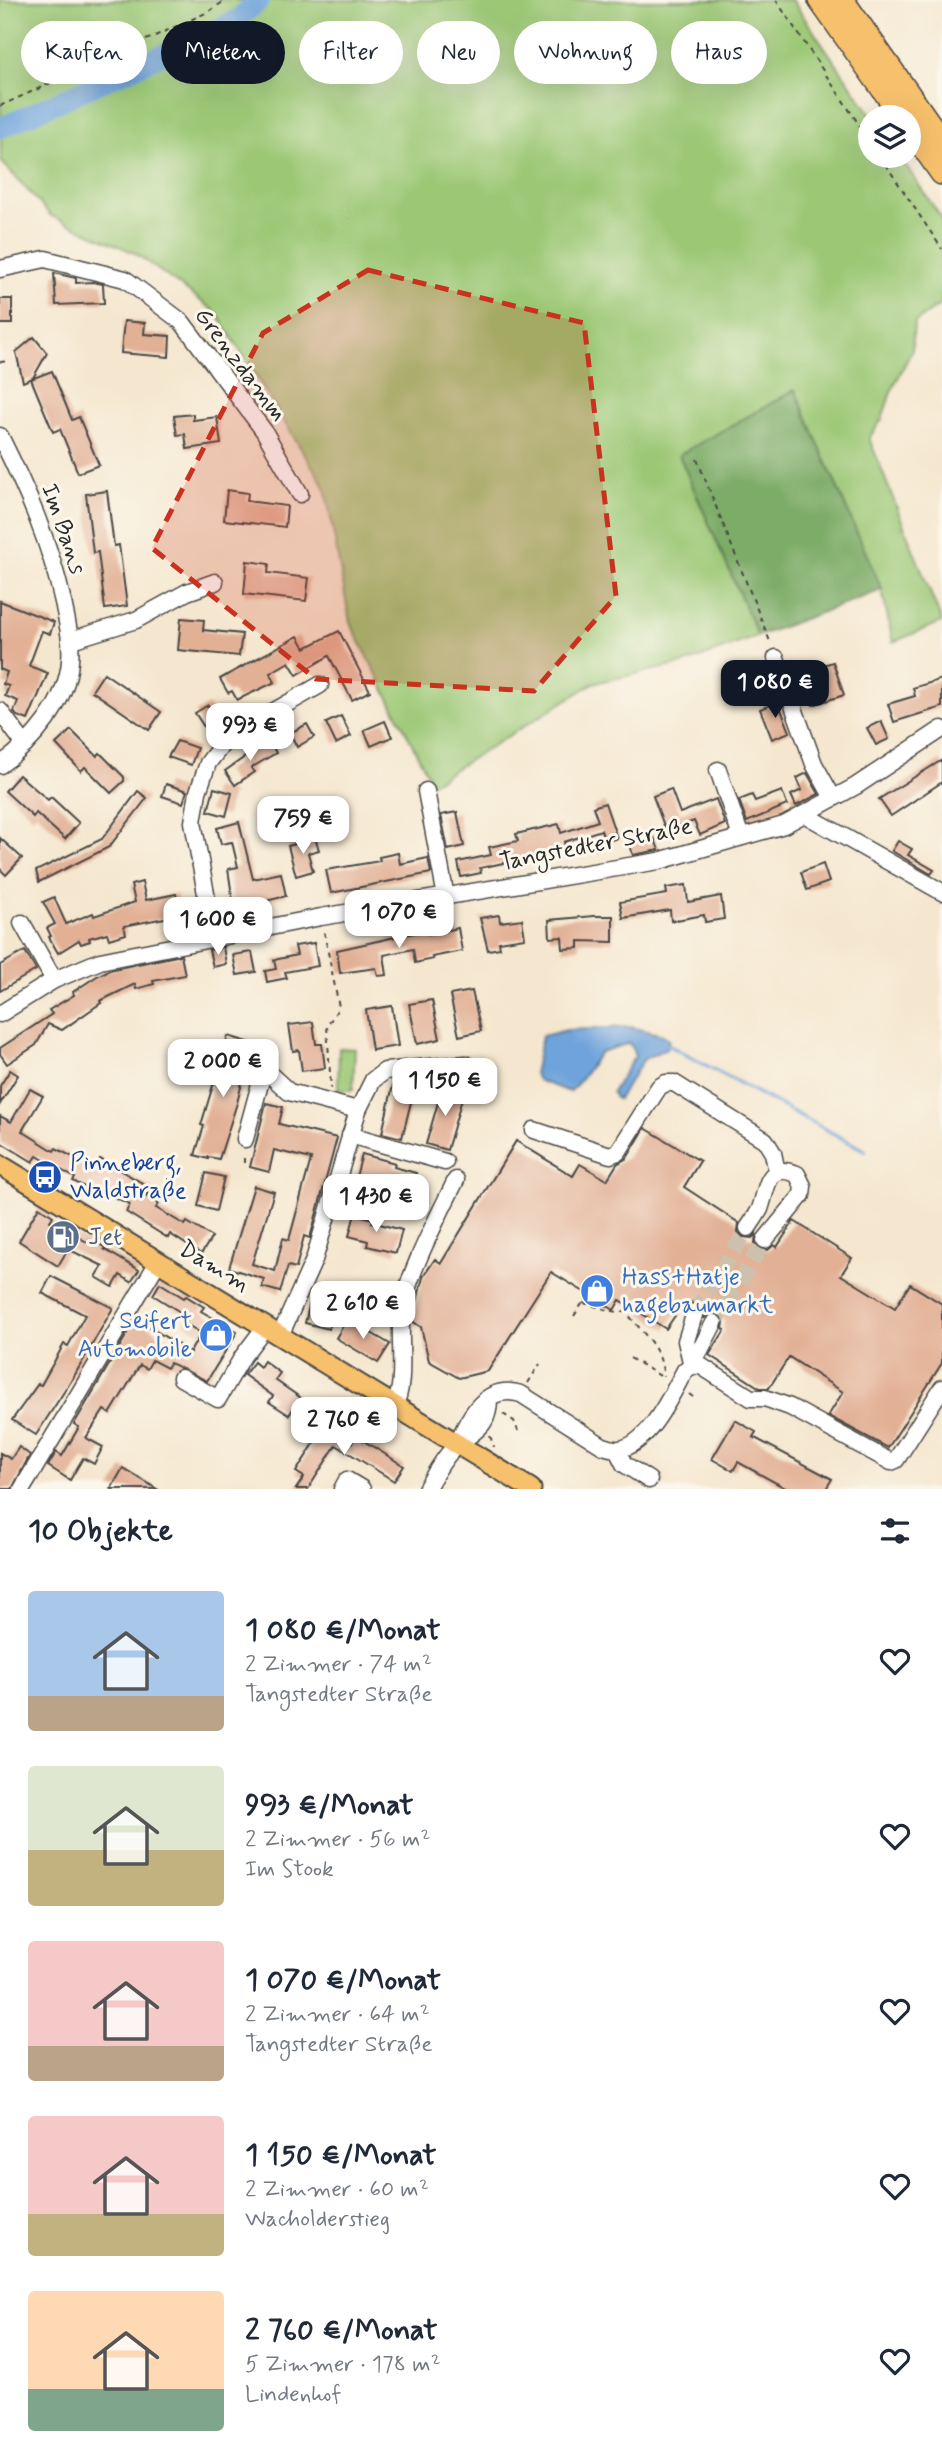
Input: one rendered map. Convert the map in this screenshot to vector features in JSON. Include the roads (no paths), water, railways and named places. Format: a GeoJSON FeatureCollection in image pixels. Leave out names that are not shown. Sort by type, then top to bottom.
{"type":"FeatureCollection","features":[{"type":"Feature","properties":{"kind":"highway"},"geometry":{"type":"LineString","coordinates":[[820,0],[894,105]]}},
{"type":"Feature","properties":{"kind":"highway"},"geometry":{"type":"LineString","coordinates":[[842,0],[942,142]]}},
{"type":"Feature","properties":{"kind":"highway"},"geometry":{"type":"LineString","coordinates":[[921,143],[942,173]]}},
{"type":"Feature","properties":{"kind":"main road","name":"Damm"},"geometry":{"type":"LineString","coordinates":[[0,1165],[531,1489]]}},
{"type":"Feature","properties":{"kind":"street","name":"Grenzdamm"},"geometry":{"type":"LineString","coordinates":[[0,269],[45,259],[125,279],[182,322],[264,431],[300,494]]}},
{"type":"Feature","properties":{"kind":"street","name":"Im Bans"},"geometry":{"type":"LineString","coordinates":[[0,436],[29,495],[54,562],[71,640],[66,683],[40,727],[25,745],[0,765]]}},
{"type":"Feature","properties":{"kind":"street"},"geometry":{"type":"LineString","coordinates":[[71,640],[136,620],[187,592],[215,582]]}},
{"type":"Feature","properties":{"kind":"street"},"geometry":{"type":"LineString","coordinates":[[776,658],[814,764],[834,798]]}},
{"type":"Feature","properties":{"kind":"street"},"geometry":{"type":"LineString","coordinates":[[214,938],[193,822],[198,792],[208,763],[227,738],[320,685]]}},
{"type":"Feature","properties":{"kind":"street"},"geometry":{"type":"LineString","coordinates":[[0,711],[25,745]]}},
{"type":"Feature","properties":{"kind":"street","name":"Tangstedter Straße"},"geometry":{"type":"LineString","coordinates":[[0,1014],[54,980],[100,961],[321,917],[659,861],[784,825],[834,798],[941,732]]}},
{"type":"Feature","properties":{"kind":"street"},"geometry":{"type":"LineString","coordinates":[[718,770],[741,837]]}},
{"type":"Feature","properties":{"kind":"street"},"geometry":{"type":"LineString","coordinates":[[426,791],[446,897]]}},
{"type":"Feature","properties":{"kind":"street"},"geometry":{"type":"LineString","coordinates":[[804,814],[942,892]]}},
{"type":"Feature","properties":{"kind":"street"},"geometry":{"type":"LineString","coordinates":[[22,923],[54,980]]}},
{"type":"Feature","properties":{"kind":"street"},"geometry":{"type":"LineString","coordinates":[[181,1378],[219,1399],[243,1356],[273,1332],[314,1260],[358,1110],[373,1080],[385,1071],[466,1064]]}},
{"type":"Feature","properties":{"kind":"street"},"geometry":{"type":"LineString","coordinates":[[245,1139],[264,1069],[289,1092],[358,1110]]}},
{"type":"Feature","properties":{"kind":"street"},"geometry":{"type":"LineString","coordinates":[[534,1130],[610,1155],[618,1152],[659,1087],[674,1083],[765,1140],[773,1153],[777,1172]]}},
{"type":"Feature","properties":{"kind":"street"},"geometry":{"type":"LineString","coordinates":[[350,1135],[444,1161]]}},
{"type":"Feature","properties":{"kind":"street"},"geometry":{"type":"LineString","coordinates":[[748,1228],[759,1209],[768,1180],[777,1172],[785,1170],[797,1174],[803,1186],[802,1195],[765,1240]]}},
{"type":"Feature","properties":{"kind":"street"},"geometry":{"type":"LineString","coordinates":[[398,1408],[401,1395],[402,1308],[437,1219],[456,1180]]}},
{"type":"Feature","properties":{"kind":"street"},"geometry":{"type":"LineString","coordinates":[[22,1489],[158,1262]]}},
{"type":"Feature","properties":{"kind":"street"},"geometry":{"type":"LineString","coordinates":[[692,1366],[686,1341],[695,1312]]}},
{"type":"Feature","properties":{"kind":"street"},"geometry":{"type":"LineString","coordinates":[[692,1366],[714,1323]]}},
{"type":"Feature","properties":{"kind":"street"},"geometry":{"type":"LineString","coordinates":[[426,1489],[457,1444],[478,1405],[498,1392],[508,1390],[522,1394],[603,1446],[617,1450],[632,1446],[643,1437],[685,1370],[692,1366],[701,1366],[751,1398],[765,1398],[790,1407],[891,1462],[896,1460],[942,1388]]}},
{"type":"Feature","properties":{"kind":"street"},"geometry":{"type":"LineString","coordinates":[[617,1450],[624,1464],[649,1480]]}},
{"type":"Feature","properties":{"kind":"street"},"geometry":{"type":"LineString","coordinates":[[342,1489],[347,1480],[362,1489]]}},
{"type":"Feature","properties":{"kind":"water"},"geometry":{"type":"Polygon","coordinates":[[[631,1027],[663,1035],[669,1040],[667,1048],[644,1059],[618,1099],[612,1092],[635,1056],[630,1043],[600,1052],[570,1092],[539,1081],[534,1074],[542,1036],[567,1030],[631,1027]]]}},
{"type":"Feature","properties":{"kind":"waterway"},"geometry":{"type":"LineString","coordinates":[[0,128],[217,30],[239,18],[260,0]]}},
{"type":"Feature","properties":{"kind":"waterway"},"geometry":{"type":"LineString","coordinates":[[668,1045],[866,1151]]}},
{"type":"Feature","properties":{"kind":"tunnel"},"geometry":{"type":"LineString","coordinates":[[695,1312],[748,1228]]}},
{"type":"Feature","properties":{"kind":"tunnel"},"geometry":{"type":"LineString","coordinates":[[714,1323],[765,1240]]}},
{"type":"Feature","properties":{"kind":"place","name":"Pinneberg, Waldstraße"},"geometry":{"type":"Point","coordinates":[45,1177]}},
{"type":"Feature","properties":{"kind":"place","name":"Jet"},"geometry":{"type":"Point","coordinates":[63,1237]}},
{"type":"Feature","properties":{"kind":"place","name":"Hass+Hatje hagebaumarkt"},"geometry":{"type":"Point","coordinates":[597,1291]}},
{"type":"Feature","properties":{"kind":"place","name":"Seifert Automobile"},"geometry":{"type":"Point","coordinates":[216,1335]}}]}
